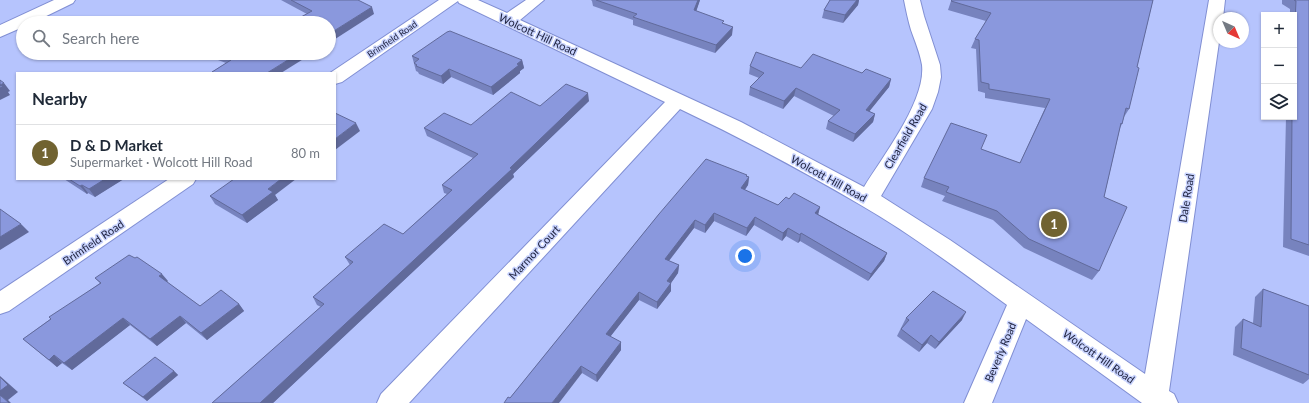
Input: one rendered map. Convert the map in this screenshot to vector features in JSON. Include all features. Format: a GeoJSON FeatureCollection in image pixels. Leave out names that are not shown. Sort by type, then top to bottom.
{"type":"FeatureCollection","features":[{"type":"Feature","properties":{"kind":"street"},"geometry":{"type":"LineString","coordinates":[[34,16],[67,0]]}},
{"type":"Feature","properties":{"kind":"street","name":"Brimfield Road"},"geometry":{"type":"LineString","coordinates":[[336,77],[450,0]]}},
{"type":"Feature","properties":{"kind":"street","name":"Wolcott Hill Road"},"geometry":{"type":"LineString","coordinates":[[465,0],[678,100],[799,161],[868,199],[942,246],[1160,400]]}},
{"type":"Feature","properties":{"kind":"street"},"geometry":{"type":"LineString","coordinates":[[509,20],[536,0]]}},
{"type":"Feature","properties":{"kind":"street","name":"Clearfield Road"},"geometry":{"type":"LineString","coordinates":[[868,199],[922,109],[932,82],[932,68],[929,54],[913,13],[912,0]]}},
{"type":"Feature","properties":{"kind":"street","name":"Dale Road"},"geometry":{"type":"LineString","coordinates":[[1160,400],[1218,0]]}},
{"type":"Feature","properties":{"kind":"street"},"geometry":{"type":"LineString","coordinates":[[0,32],[16,24]]}},
{"type":"Feature","properties":{"kind":"street","name":"Marmor Court"},"geometry":{"type":"LineString","coordinates":[[391,403],[678,100]]}},
{"type":"Feature","properties":{"kind":"street","name":"Brimfield Road"},"geometry":{"type":"LineString","coordinates":[[0,304],[184,180]]}},
{"type":"Feature","properties":{"kind":"street","name":"Beverly Road"},"geometry":{"type":"LineString","coordinates":[[978,403],[1021,301]]}},
{"type":"Feature","properties":{"kind":"building"},"geometry":{"type":"Polygon","coordinates":[[[291,0],[358,0],[372,7],[336,30],[336,16],[303,16],[312,11],[291,0]]]}},
{"type":"Feature","properties":{"kind":"building"},"geometry":{"type":"Polygon","coordinates":[[[596,0],[698,0],[694,10],[724,21],[722,23],[733,27],[716,45],[633,17],[637,14],[596,0]]]}},
{"type":"Feature","properties":{"kind":"building"},"geometry":{"type":"Polygon","coordinates":[[[830,0],[857,0],[845,15],[824,10],[830,0]]]}},
{"type":"Feature","properties":{"kind":"building"},"geometry":{"type":"Polygon","coordinates":[[[1153,0],[1137,67],[1139,68],[1129,109],[1126,108],[1122,124],[1121,123],[1104,197],[1127,207],[1099,271],[1029,239],[997,211],[946,192],[949,187],[924,178],[951,123],[987,135],[981,149],[1020,163],[1050,99],[989,89],[989,84],[981,82],[979,40],[975,39],[991,13],[951,1],[1153,0]]]}},
{"type":"Feature","properties":{"kind":"building"},"geometry":{"type":"Polygon","coordinates":[[[1294,0],[1309,0],[1309,245],[1291,239],[1292,120],[1297,120],[1296,1],[1294,0]]]}},
{"type":"Feature","properties":{"kind":"building"},"geometry":{"type":"Polygon","coordinates":[[[450,31],[522,60],[517,64],[519,65],[491,87],[449,69],[441,76],[416,66],[417,65],[414,63],[419,59],[412,56],[450,31]]]}},
{"type":"Feature","properties":{"kind":"building"},"geometry":{"type":"Polygon","coordinates":[[[756,52],[801,68],[813,54],[862,73],[866,69],[891,79],[866,110],[875,114],[855,134],[828,121],[840,110],[796,88],[784,101],[750,87],[764,73],[750,66],[756,52]]]}},
{"type":"Feature","properties":{"kind":"building"},"geometry":{"type":"Polygon","coordinates":[[[231,60],[288,60],[269,72],[212,72],[231,60]]]}},
{"type":"Feature","properties":{"kind":"building"},"geometry":{"type":"Polygon","coordinates":[[[566,84],[588,93],[510,168],[512,169],[260,403],[212,403],[324,304],[313,297],[353,262],[345,257],[384,224],[403,234],[452,190],[442,185],[478,154],[424,128],[444,113],[471,125],[511,92],[540,106],[566,84]]]}},
{"type":"Feature","properties":{"kind":"building"},"geometry":{"type":"Polygon","coordinates":[[[336,113],[356,123],[336,138],[336,113]]]}},
{"type":"Feature","properties":{"kind":"building"},"geometry":{"type":"Polygon","coordinates":[[[706,159],[747,175],[746,176],[749,177],[741,188],[778,205],[786,197],[789,199],[794,193],[820,207],[815,213],[887,253],[871,274],[801,233],[800,235],[788,228],[783,233],[755,217],[747,228],[714,213],[705,225],[695,220],[665,259],[679,265],[667,281],[671,283],[657,302],[639,292],[606,334],[621,342],[596,375],[581,366],[552,403],[504,403],[508,397],[510,398],[659,214],[706,159]]]}},
{"type":"Feature","properties":{"kind":"building"},"geometry":{"type":"Polygon","coordinates":[[[71,180],[103,180],[89,189],[82,185],[80,186],[71,180]]]}},
{"type":"Feature","properties":{"kind":"building"},"geometry":{"type":"Polygon","coordinates":[[[233,180],[280,180],[268,189],[273,192],[242,215],[210,196],[233,180]]]}},
{"type":"Feature","properties":{"kind":"building"},"geometry":{"type":"Polygon","coordinates":[[[0,209],[21,224],[0,237],[0,209]]]}},
{"type":"Feature","properties":{"kind":"building"},"geometry":{"type":"Polygon","coordinates":[[[129,255],[135,258],[137,257],[162,274],[159,276],[200,306],[221,290],[239,304],[201,333],[180,316],[150,339],[123,318],[64,363],[54,355],[49,360],[23,339],[51,319],[49,317],[101,283],[95,278],[129,255]]]}},
{"type":"Feature","properties":{"kind":"building"},"geometry":{"type":"Polygon","coordinates":[[[1263,289],[1309,306],[1309,375],[1241,348],[1243,319],[1261,327],[1263,289]]]}},
{"type":"Feature","properties":{"kind":"building"},"geometry":{"type":"Polygon","coordinates":[[[933,291],[966,312],[939,342],[931,335],[922,345],[901,329],[909,320],[906,318],[933,291]]]}},
{"type":"Feature","properties":{"kind":"building"},"geometry":{"type":"Polygon","coordinates":[[[155,357],[174,371],[143,397],[123,383],[155,357]]]}},
{"type":"Feature","properties":{"kind":"building"},"geometry":{"type":"Polygon","coordinates":[[[0,377],[8,385],[0,391],[0,377]]]}},
{"type":"Feature","properties":{"kind":"building"},"geometry":{"type":"Polygon","coordinates":[[[0,395],[9,403],[0,403],[0,395]]]}},
{"type":"Feature","properties":{"kind":"place","name":"D & D Market"},"geometry":{"type":"Point","coordinates":[1054,224]}}]}
